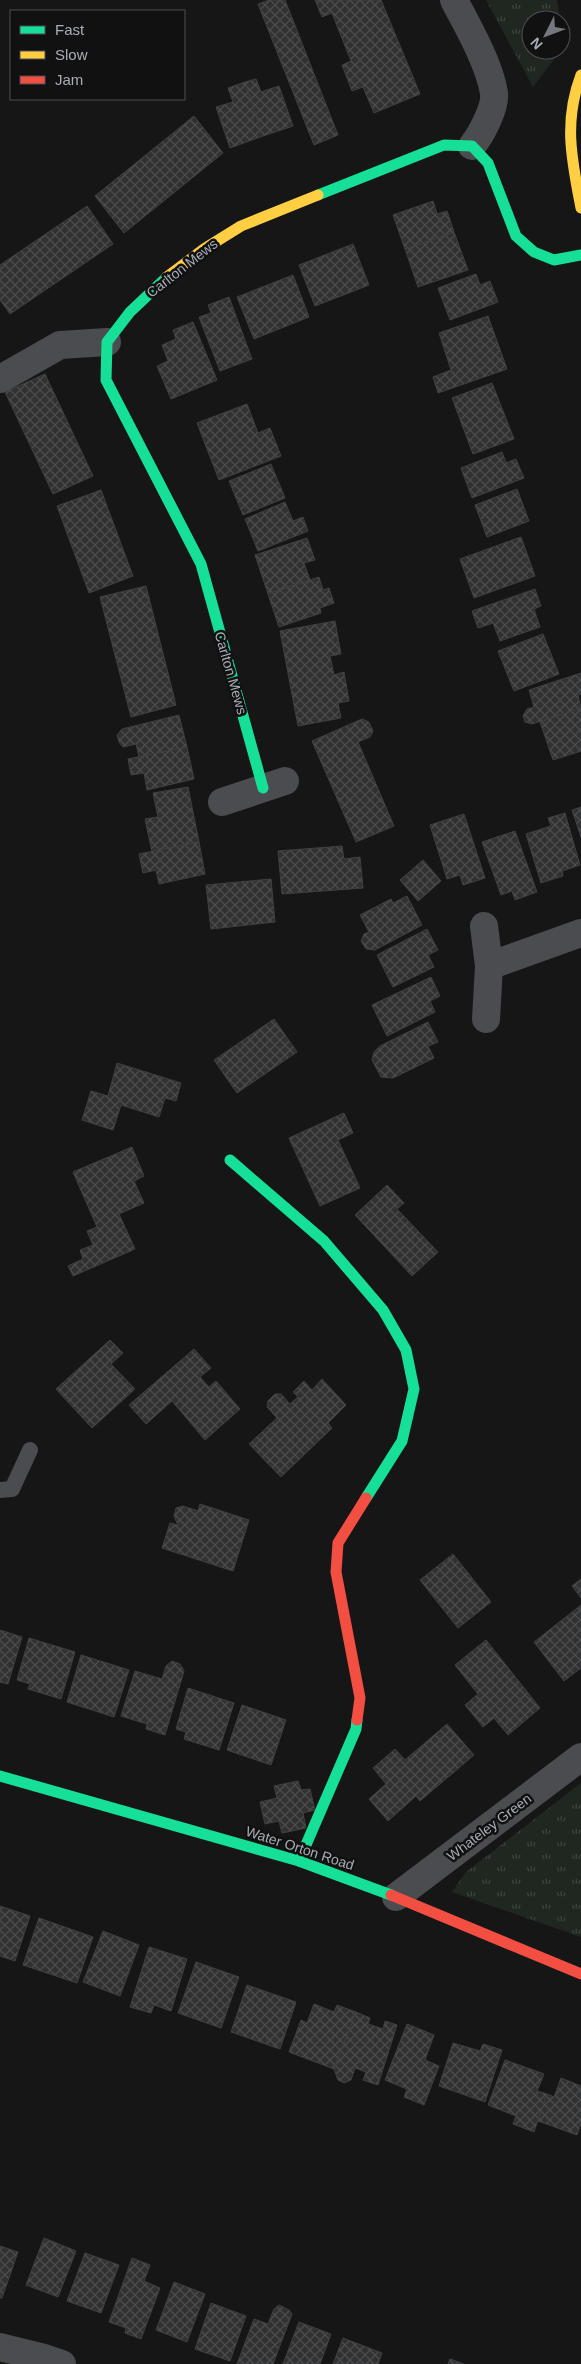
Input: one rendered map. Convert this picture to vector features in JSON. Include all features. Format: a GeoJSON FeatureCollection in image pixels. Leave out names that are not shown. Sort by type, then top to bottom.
{"type":"FeatureCollection","features":[{"type":"Feature","properties":{"kind":"street"},"geometry":{"type":"LineString","coordinates":[[454,0],[478,46],[494,94],[484,129],[472,146],[488,163],[516,236],[534,252],[554,260],[581,255]]}},
{"type":"Feature","properties":{"kind":"street"},"geometry":{"type":"LineString","coordinates":[[581,75],[574,90],[568,136],[581,208]]}},
{"type":"Feature","properties":{"kind":"street","name":"Carlton Mews"},"geometry":{"type":"LineString","coordinates":[[222,802],[274,784],[201,564],[106,380],[107,342],[130,312],[158,283],[204,249],[241,226],[444,145],[472,146]]}},
{"type":"Feature","properties":{"kind":"street"},"geometry":{"type":"LineString","coordinates":[[0,379],[60,345],[107,342]]}},
{"type":"Feature","properties":{"kind":"street"},"geometry":{"type":"LineString","coordinates":[[484,926],[489,966],[486,1019]]}},
{"type":"Feature","properties":{"kind":"street"},"geometry":{"type":"LineString","coordinates":[[489,966],[581,933]]}},
{"type":"Feature","properties":{"kind":"street"},"geometry":{"type":"LineString","coordinates":[[230,1160],[324,1241],[383,1310],[406,1350],[414,1389],[402,1441],[338,1543],[336,1572],[360,1698],[356,1729],[299,1861]]}},
{"type":"Feature","properties":{"kind":"street","name":"Whateley Green"},"geometry":{"type":"LineString","coordinates":[[396,1898],[581,1757]]}},
{"type":"Feature","properties":{"kind":"street","name":"Water Orton Road"},"geometry":{"type":"LineString","coordinates":[[0,1776],[299,1861],[396,1898],[581,1974]]}},
{"type":"Feature","properties":{"kind":"street"},"geometry":{"type":"LineString","coordinates":[[0,2347],[62,2364]]}},
{"type":"Feature","properties":{"kind":"lane"},"geometry":{"type":"LineString","coordinates":[[0,1490],[12,1488],[30,1450]]}},
{"type":"Feature","properties":{"kind":"green space"},"geometry":{"type":"Polygon","coordinates":[[[486,0],[557,0],[558,10],[521,10],[521,60],[553,60],[533,87],[486,0]]]}},
{"type":"Feature","properties":{"kind":"green space"},"geometry":{"type":"Polygon","coordinates":[[[581,1783],[581,1937],[452,1892],[466,1872],[581,1783]]]}},
{"type":"Feature","properties":{"kind":"building"},"geometry":{"type":"Polygon","coordinates":[[[269,0],[285,0],[338,135],[314,145],[258,4],[269,0]]]}},
{"type":"Feature","properties":{"kind":"building"},"geometry":{"type":"Polygon","coordinates":[[[315,0],[381,0],[420,94],[374,113],[363,87],[352,91],[342,65],[351,61],[332,13],[322,17],[315,0]]]}},
{"type":"Feature","properties":{"kind":"building"},"geometry":{"type":"Polygon","coordinates":[[[256,79],[261,92],[279,86],[293,126],[263,136],[245,82],[256,79]]]}},
{"type":"Feature","properties":{"kind":"building"},"geometry":{"type":"Polygon","coordinates":[[[245,82],[263,136],[230,148],[216,107],[233,102],[228,88],[245,82]]]}},
{"type":"Feature","properties":{"kind":"building"},"geometry":{"type":"Polygon","coordinates":[[[194,116],[223,153],[124,233],[95,196],[194,116]]]}},
{"type":"Feature","properties":{"kind":"building"},"geometry":{"type":"Polygon","coordinates":[[[433,201],[437,214],[447,211],[454,232],[405,249],[393,215],[433,201]]]}},
{"type":"Feature","properties":{"kind":"building"},"geometry":{"type":"Polygon","coordinates":[[[87,206],[113,244],[10,314],[0,300],[0,265],[87,206]]]}},
{"type":"Feature","properties":{"kind":"building"},"geometry":{"type":"Polygon","coordinates":[[[454,232],[468,270],[418,287],[405,249],[454,232]]]}},
{"type":"Feature","properties":{"kind":"building"},"geometry":{"type":"Polygon","coordinates":[[[353,244],[369,285],[315,306],[299,265],[353,244]]]}},
{"type":"Feature","properties":{"kind":"building"},"geometry":{"type":"Polygon","coordinates":[[[476,274],[480,285],[490,281],[498,302],[450,320],[438,288],[476,274]]]}},
{"type":"Feature","properties":{"kind":"building"},"geometry":{"type":"Polygon","coordinates":[[[293,275],[309,317],[254,339],[237,297],[293,275]]]}},
{"type":"Feature","properties":{"kind":"building"},"geometry":{"type":"Polygon","coordinates":[[[229,297],[252,359],[220,371],[199,317],[211,313],[208,305],[229,297]]]}},
{"type":"Feature","properties":{"kind":"building"},"geometry":{"type":"Polygon","coordinates":[[[488,316],[507,369],[438,393],[433,377],[451,370],[439,333],[488,316]]]}},
{"type":"Feature","properties":{"kind":"building"},"geometry":{"type":"Polygon","coordinates":[[[193,322],[217,380],[171,399],[157,366],[168,361],[162,345],[176,339],[173,330],[193,322]]]}},
{"type":"Feature","properties":{"kind":"building"},"geometry":{"type":"Polygon","coordinates":[[[45,374],[93,476],[53,494],[5,392],[45,374]]]}},
{"type":"Feature","properties":{"kind":"building"},"geometry":{"type":"Polygon","coordinates":[[[492,383],[514,439],[473,454],[452,398],[492,383]]]}},
{"type":"Feature","properties":{"kind":"building"},"geometry":{"type":"Polygon","coordinates":[[[247,404],[258,433],[270,428],[281,456],[219,480],[197,423],[247,404]]]}},
{"type":"Feature","properties":{"kind":"building"},"geometry":{"type":"Polygon","coordinates":[[[502,452],[506,463],[516,459],[524,478],[472,498],[461,468],[502,452]]]}},
{"type":"Feature","properties":{"kind":"building"},"geometry":{"type":"Polygon","coordinates":[[[271,464],[285,498],[243,515],[229,481],[271,464]]]}},
{"type":"Feature","properties":{"kind":"building"},"geometry":{"type":"Polygon","coordinates":[[[517,489],[529,521],[487,537],[475,505],[517,489]]]}},
{"type":"Feature","properties":{"kind":"building"},"geometry":{"type":"Polygon","coordinates":[[[101,490],[133,576],[89,593],[57,506],[101,490]]]}},
{"type":"Feature","properties":{"kind":"building"},"geometry":{"type":"Polygon","coordinates":[[[285,502],[293,521],[303,517],[308,531],[258,551],[245,519],[285,502]]]}},
{"type":"Feature","properties":{"kind":"building"},"geometry":{"type":"Polygon","coordinates":[[[521,537],[535,576],[474,598],[460,559],[521,537]]]}},
{"type":"Feature","properties":{"kind":"building"},"geometry":{"type":"Polygon","coordinates":[[[307,538],[315,560],[304,563],[310,580],[268,594],[255,555],[307,538]]]}},
{"type":"Feature","properties":{"kind":"building"},"geometry":{"type":"Polygon","coordinates":[[[319,577],[323,590],[329,588],[334,603],[320,608],[321,613],[279,627],[268,594],[319,577]]]}},
{"type":"Feature","properties":{"kind":"building"},"geometry":{"type":"Polygon","coordinates":[[[146,586],[176,705],[131,717],[100,597],[146,586]]]}},
{"type":"Feature","properties":{"kind":"building"},"geometry":{"type":"Polygon","coordinates":[[[535,589],[541,606],[534,609],[540,627],[500,641],[493,623],[478,628],[472,611],[535,589]]]}},
{"type":"Feature","properties":{"kind":"building"},"geometry":{"type":"Polygon","coordinates":[[[335,621],[341,654],[330,656],[334,675],[344,672],[349,701],[338,703],[341,718],[298,726],[280,631],[335,621]]]}},
{"type":"Feature","properties":{"kind":"building"},"geometry":{"type":"Polygon","coordinates":[[[543,634],[559,674],[514,691],[498,651],[543,634]]]}},
{"type":"Feature","properties":{"kind":"building"},"geometry":{"type":"Polygon","coordinates":[[[581,673],[581,694],[578,695],[581,708],[532,724],[525,722],[523,716],[527,709],[534,707],[529,690],[581,673]]]}},
{"type":"Feature","properties":{"kind":"building"},"geometry":{"type":"Polygon","coordinates":[[[581,708],[581,751],[553,760],[540,722],[581,708]]]}},
{"type":"Feature","properties":{"kind":"building"},"geometry":{"type":"Polygon","coordinates":[[[179,715],[187,747],[139,757],[136,744],[123,747],[119,742],[117,735],[122,729],[179,715]]]}},
{"type":"Feature","properties":{"kind":"building"},"geometry":{"type":"Polygon","coordinates":[[[362,719],[369,722],[373,731],[370,737],[358,742],[394,826],[356,842],[312,741],[362,719]]]}},
{"type":"Feature","properties":{"kind":"building"},"geometry":{"type":"Polygon","coordinates":[[[187,747],[194,779],[147,790],[144,773],[131,775],[128,759],[187,747]]]}},
{"type":"Feature","properties":{"kind":"building"},"geometry":{"type":"Polygon","coordinates":[[[188,787],[199,842],[152,852],[145,819],[158,817],[153,793],[188,787]]]}},
{"type":"Feature","properties":{"kind":"building"},"geometry":{"type":"Polygon","coordinates":[[[581,807],[581,837],[572,810],[581,807]]]}},
{"type":"Feature","properties":{"kind":"building"},"geometry":{"type":"Polygon","coordinates":[[[565,813],[580,865],[562,871],[563,876],[541,883],[526,834],[551,826],[548,818],[565,813]]]}},
{"type":"Feature","properties":{"kind":"building"},"geometry":{"type":"Polygon","coordinates":[[[464,814],[485,878],[463,885],[460,875],[447,879],[430,825],[464,814]]]}},
{"type":"Feature","properties":{"kind":"building"},"geometry":{"type":"Polygon","coordinates":[[[515,831],[537,892],[515,900],[512,891],[501,895],[482,842],[515,831]]]}},
{"type":"Feature","properties":{"kind":"building"},"geometry":{"type":"Polygon","coordinates":[[[199,842],[205,874],[159,884],[156,870],[143,873],[139,854],[199,842]]]}},
{"type":"Feature","properties":{"kind":"building"},"geometry":{"type":"Polygon","coordinates":[[[342,846],[344,859],[360,857],[363,888],[282,894],[278,851],[342,846]]]}},
{"type":"Feature","properties":{"kind":"building"},"geometry":{"type":"Polygon","coordinates":[[[423,860],[441,881],[418,901],[400,880],[423,860]]]}},
{"type":"Feature","properties":{"kind":"building"},"geometry":{"type":"Polygon","coordinates":[[[271,879],[275,922],[211,929],[206,885],[271,879]]]}},
{"type":"Feature","properties":{"kind":"building"},"geometry":{"type":"Polygon","coordinates":[[[407,896],[422,925],[375,950],[366,949],[361,941],[364,934],[369,932],[360,915],[391,899],[393,903],[407,896]]]}},
{"type":"Feature","properties":{"kind":"building"},"geometry":{"type":"Polygon","coordinates":[[[427,929],[438,950],[428,955],[434,967],[393,987],[377,955],[427,929]]]}},
{"type":"Feature","properties":{"kind":"building"},"geometry":{"type":"Polygon","coordinates":[[[431,977],[440,996],[430,1001],[435,1012],[387,1036],[372,1005],[431,977]]]}},
{"type":"Feature","properties":{"kind":"building"},"geometry":{"type":"Polygon","coordinates":[[[274,1019],[297,1052],[237,1093],[214,1060],[274,1019]]]}},
{"type":"Feature","properties":{"kind":"building"},"geometry":{"type":"Polygon","coordinates":[[[428,1022],[438,1042],[428,1046],[434,1058],[393,1078],[381,1077],[372,1060],[374,1052],[380,1046],[428,1022]]]}},
{"type":"Feature","properties":{"kind":"building"},"geometry":{"type":"Polygon","coordinates":[[[117,1063],[181,1083],[176,1101],[165,1098],[159,1117],[121,1105],[113,1130],[82,1120],[91,1091],[108,1096],[117,1063]]]}},
{"type":"Feature","properties":{"kind":"building"},"geometry":{"type":"Polygon","coordinates":[[[344,1113],[353,1133],[338,1140],[360,1188],[320,1206],[289,1138],[344,1113]]]}},
{"type":"Feature","properties":{"kind":"building"},"geometry":{"type":"Polygon","coordinates":[[[132,1147],[144,1176],[134,1181],[144,1203],[119,1214],[135,1249],[73,1276],[68,1266],[83,1259],[80,1250],[93,1245],[87,1231],[97,1227],[73,1172],[132,1147]]]}},
{"type":"Feature","properties":{"kind":"building"},"geometry":{"type":"Polygon","coordinates":[[[387,1185],[404,1203],[397,1209],[438,1252],[412,1276],[355,1215],[387,1185]]]}},
{"type":"Feature","properties":{"kind":"building"},"geometry":{"type":"Polygon","coordinates":[[[110,1340],[123,1353],[111,1364],[135,1389],[92,1428],[56,1389],[110,1340]]]}},
{"type":"Feature","properties":{"kind":"building"},"geometry":{"type":"Polygon","coordinates":[[[194,1349],[211,1368],[200,1377],[209,1387],[216,1381],[240,1409],[205,1440],[172,1401],[146,1424],[129,1405],[194,1349]]]}},
{"type":"Feature","properties":{"kind":"building"},"geometry":{"type":"Polygon","coordinates":[[[322,1379],[346,1405],[328,1423],[332,1428],[281,1477],[249,1444],[277,1418],[267,1407],[268,1401],[275,1394],[281,1394],[290,1404],[298,1397],[293,1392],[304,1381],[312,1390],[322,1379]]]}},
{"type":"Feature","properties":{"kind":"building"},"geometry":{"type":"Polygon","coordinates":[[[200,1504],[249,1520],[233,1571],[162,1548],[170,1523],[178,1525],[174,1516],[176,1508],[183,1506],[198,1511],[200,1504]]]}},
{"type":"Feature","properties":{"kind":"building"},"geometry":{"type":"Polygon","coordinates":[[[453,1554],[491,1602],[458,1628],[420,1580],[453,1554]]]}},
{"type":"Feature","properties":{"kind":"building"},"geometry":{"type":"Polygon","coordinates":[[[581,1579],[581,1598],[572,1586],[581,1579]]]}},
{"type":"Feature","properties":{"kind":"building"},"geometry":{"type":"Polygon","coordinates":[[[581,1605],[581,1668],[564,1681],[534,1642],[581,1605]]]}},
{"type":"Feature","properties":{"kind":"building"},"geometry":{"type":"Polygon","coordinates":[[[0,1630],[22,1637],[8,1684],[0,1682],[0,1630]]]}},
{"type":"Feature","properties":{"kind":"building"},"geometry":{"type":"Polygon","coordinates":[[[29,1638],[75,1652],[61,1699],[28,1689],[30,1684],[17,1680],[29,1638]]]}},
{"type":"Feature","properties":{"kind":"building"},"geometry":{"type":"Polygon","coordinates":[[[486,1640],[540,1708],[508,1735],[494,1718],[483,1727],[465,1705],[478,1694],[455,1665],[486,1640]]]}},
{"type":"Feature","properties":{"kind":"building"},"geometry":{"type":"Polygon","coordinates":[[[81,1655],[129,1670],[114,1717],[67,1702],[81,1655]]]}},
{"type":"Feature","properties":{"kind":"building"},"geometry":{"type":"Polygon","coordinates":[[[172,1661],[180,1664],[184,1671],[165,1735],[146,1729],[147,1724],[121,1716],[135,1671],[162,1679],[166,1666],[172,1661]]]}},
{"type":"Feature","properties":{"kind":"building"},"geometry":{"type":"Polygon","coordinates":[[[188,1688],[234,1703],[219,1750],[184,1739],[186,1732],[176,1729],[188,1688]]]}},
{"type":"Feature","properties":{"kind":"building"},"geometry":{"type":"Polygon","coordinates":[[[242,1705],[286,1720],[271,1765],[227,1750],[242,1705]]]}},
{"type":"Feature","properties":{"kind":"building"},"geometry":{"type":"Polygon","coordinates":[[[447,1724],[474,1755],[420,1801],[416,1796],[388,1821],[369,1799],[386,1784],[373,1768],[395,1749],[405,1760],[447,1724]]]}},
{"type":"Feature","properties":{"kind":"building"},"geometry":{"type":"Polygon","coordinates":[[[298,1781],[301,1790],[310,1789],[315,1810],[303,1813],[306,1828],[282,1833],[279,1821],[265,1824],[260,1802],[277,1798],[274,1786],[298,1781]]]}},
{"type":"Feature","properties":{"kind":"building"},"geometry":{"type":"Polygon","coordinates":[[[0,1906],[30,1916],[15,1961],[0,1956],[0,1906]]]}},
{"type":"Feature","properties":{"kind":"building"},"geometry":{"type":"Polygon","coordinates":[[[39,1918],[93,1937],[77,1983],[23,1965],[39,1918]]]}},
{"type":"Feature","properties":{"kind":"building"},"geometry":{"type":"Polygon","coordinates":[[[103,1931],[139,1945],[120,1996],[83,1982],[103,1931]]]}},
{"type":"Feature","properties":{"kind":"building"},"geometry":{"type":"Polygon","coordinates":[[[149,1947],[187,1959],[171,2011],[154,2005],[151,2013],[130,2007],[149,1947]]]}},
{"type":"Feature","properties":{"kind":"building"},"geometry":{"type":"Polygon","coordinates":[[[196,1962],[239,1977],[221,2028],[178,2013],[196,1962]]]}},
{"type":"Feature","properties":{"kind":"building"},"geometry":{"type":"Polygon","coordinates":[[[247,1985],[296,2002],[280,2049],[231,2032],[247,1985]]]}},
{"type":"Feature","properties":{"kind":"building"},"geometry":{"type":"Polygon","coordinates":[[[314,2004],[334,2012],[337,2005],[356,2012],[334,2069],[289,2052],[301,2020],[307,2023],[314,2004]]]}},
{"type":"Feature","properties":{"kind":"building"},"geometry":{"type":"Polygon","coordinates":[[[356,2012],[370,2018],[368,2024],[383,2029],[385,2021],[397,2025],[378,2085],[363,2080],[366,2072],[355,2068],[351,2080],[344,2083],[338,2080],[334,2069],[356,2012]]]}},
{"type":"Feature","properties":{"kind":"building"},"geometry":{"type":"Polygon","coordinates":[[[407,2024],[434,2035],[425,2060],[439,2066],[424,2105],[404,2097],[407,2089],[385,2080],[407,2024]]]}},
{"type":"Feature","properties":{"kind":"building"},"geometry":{"type":"Polygon","coordinates":[[[453,2043],[480,2051],[483,2044],[502,2050],[485,2102],[439,2086],[453,2043]]]}},
{"type":"Feature","properties":{"kind":"building"},"geometry":{"type":"Polygon","coordinates":[[[505,2060],[544,2074],[537,2091],[547,2094],[534,2132],[513,2124],[516,2116],[488,2105],[505,2060]]]}},
{"type":"Feature","properties":{"kind":"building"},"geometry":{"type":"Polygon","coordinates":[[[561,2078],[581,2086],[581,2123],[577,2135],[538,2121],[547,2094],[554,2097],[561,2078]]]}},
{"type":"Feature","properties":{"kind":"building"},"geometry":{"type":"Polygon","coordinates":[[[44,2238],[76,2251],[58,2297],[26,2285],[44,2238]]]}},
{"type":"Feature","properties":{"kind":"building"},"geometry":{"type":"Polygon","coordinates":[[[0,2246],[18,2252],[2,2298],[0,2298],[0,2246]]]}},
{"type":"Feature","properties":{"kind":"building"},"geometry":{"type":"Polygon","coordinates":[[[85,2253],[119,2265],[101,2313],[67,2301],[85,2253]]]}},
{"type":"Feature","properties":{"kind":"building"},"geometry":{"type":"Polygon","coordinates":[[[132,2258],[150,2265],[144,2281],[160,2288],[141,2339],[125,2333],[126,2328],[109,2322],[132,2258]]]}},
{"type":"Feature","properties":{"kind":"building"},"geometry":{"type":"Polygon","coordinates":[[[174,2282],[205,2294],[187,2342],[156,2330],[174,2282]]]}},
{"type":"Feature","properties":{"kind":"building"},"geometry":{"type":"Polygon","coordinates":[[[211,2303],[246,2316],[230,2361],[195,2349],[211,2303]]]}},
{"type":"Feature","properties":{"kind":"building"},"geometry":{"type":"Polygon","coordinates":[[[279,2305],[289,2310],[292,2314],[273,2364],[237,2364],[254,2319],[268,2324],[274,2309],[279,2305]]]}},
{"type":"Feature","properties":{"kind":"building"},"geometry":{"type":"Polygon","coordinates":[[[299,2322],[331,2334],[320,2364],[283,2364],[299,2322]]]}},
{"type":"Feature","properties":{"kind":"building"},"geometry":{"type":"Polygon","coordinates":[[[343,2338],[382,2353],[378,2364],[333,2364],[343,2338]]]}},
{"type":"Feature","properties":{"kind":"building"},"geometry":{"type":"Polygon","coordinates":[[[450,2359],[464,2364],[448,2364],[450,2359]]]}},
{"type":"Feature","properties":{"kind":"traffic: fast"},"geometry":{"type":"LineString","coordinates":[[318,195],[444,145],[472,146],[488,163],[516,236],[534,252],[554,260],[581,255]]}},
{"type":"Feature","properties":{"kind":"traffic: fast"},"geometry":{"type":"LineString","coordinates":[[167,277],[130,312],[107,342],[106,380],[201,564],[263,788]]}},
{"type":"Feature","properties":{"kind":"traffic: fast"},"geometry":{"type":"LineString","coordinates":[[230,1160],[324,1241],[383,1310],[406,1350],[414,1389],[402,1441],[366,1498]]}},
{"type":"Feature","properties":{"kind":"traffic: fast"},"geometry":{"type":"LineString","coordinates":[[299,1861],[356,1729],[357,1720]]}},
{"type":"Feature","properties":{"kind":"traffic: fast"},"geometry":{"type":"LineString","coordinates":[[0,1776],[299,1861],[391,1895]]}},
{"type":"Feature","properties":{"kind":"traffic: slow"},"geometry":{"type":"LineString","coordinates":[[581,75],[575,92],[571,125],[572,158],[581,208]]}},
{"type":"Feature","properties":{"kind":"traffic: slow"},"geometry":{"type":"LineString","coordinates":[[167,277],[204,249],[241,226],[318,195]]}},
{"type":"Feature","properties":{"kind":"traffic: jam"},"geometry":{"type":"LineString","coordinates":[[357,1720],[360,1698],[336,1572],[338,1543],[366,1498]]}},
{"type":"Feature","properties":{"kind":"traffic: jam"},"geometry":{"type":"LineString","coordinates":[[391,1895],[581,1974]]}}]}
